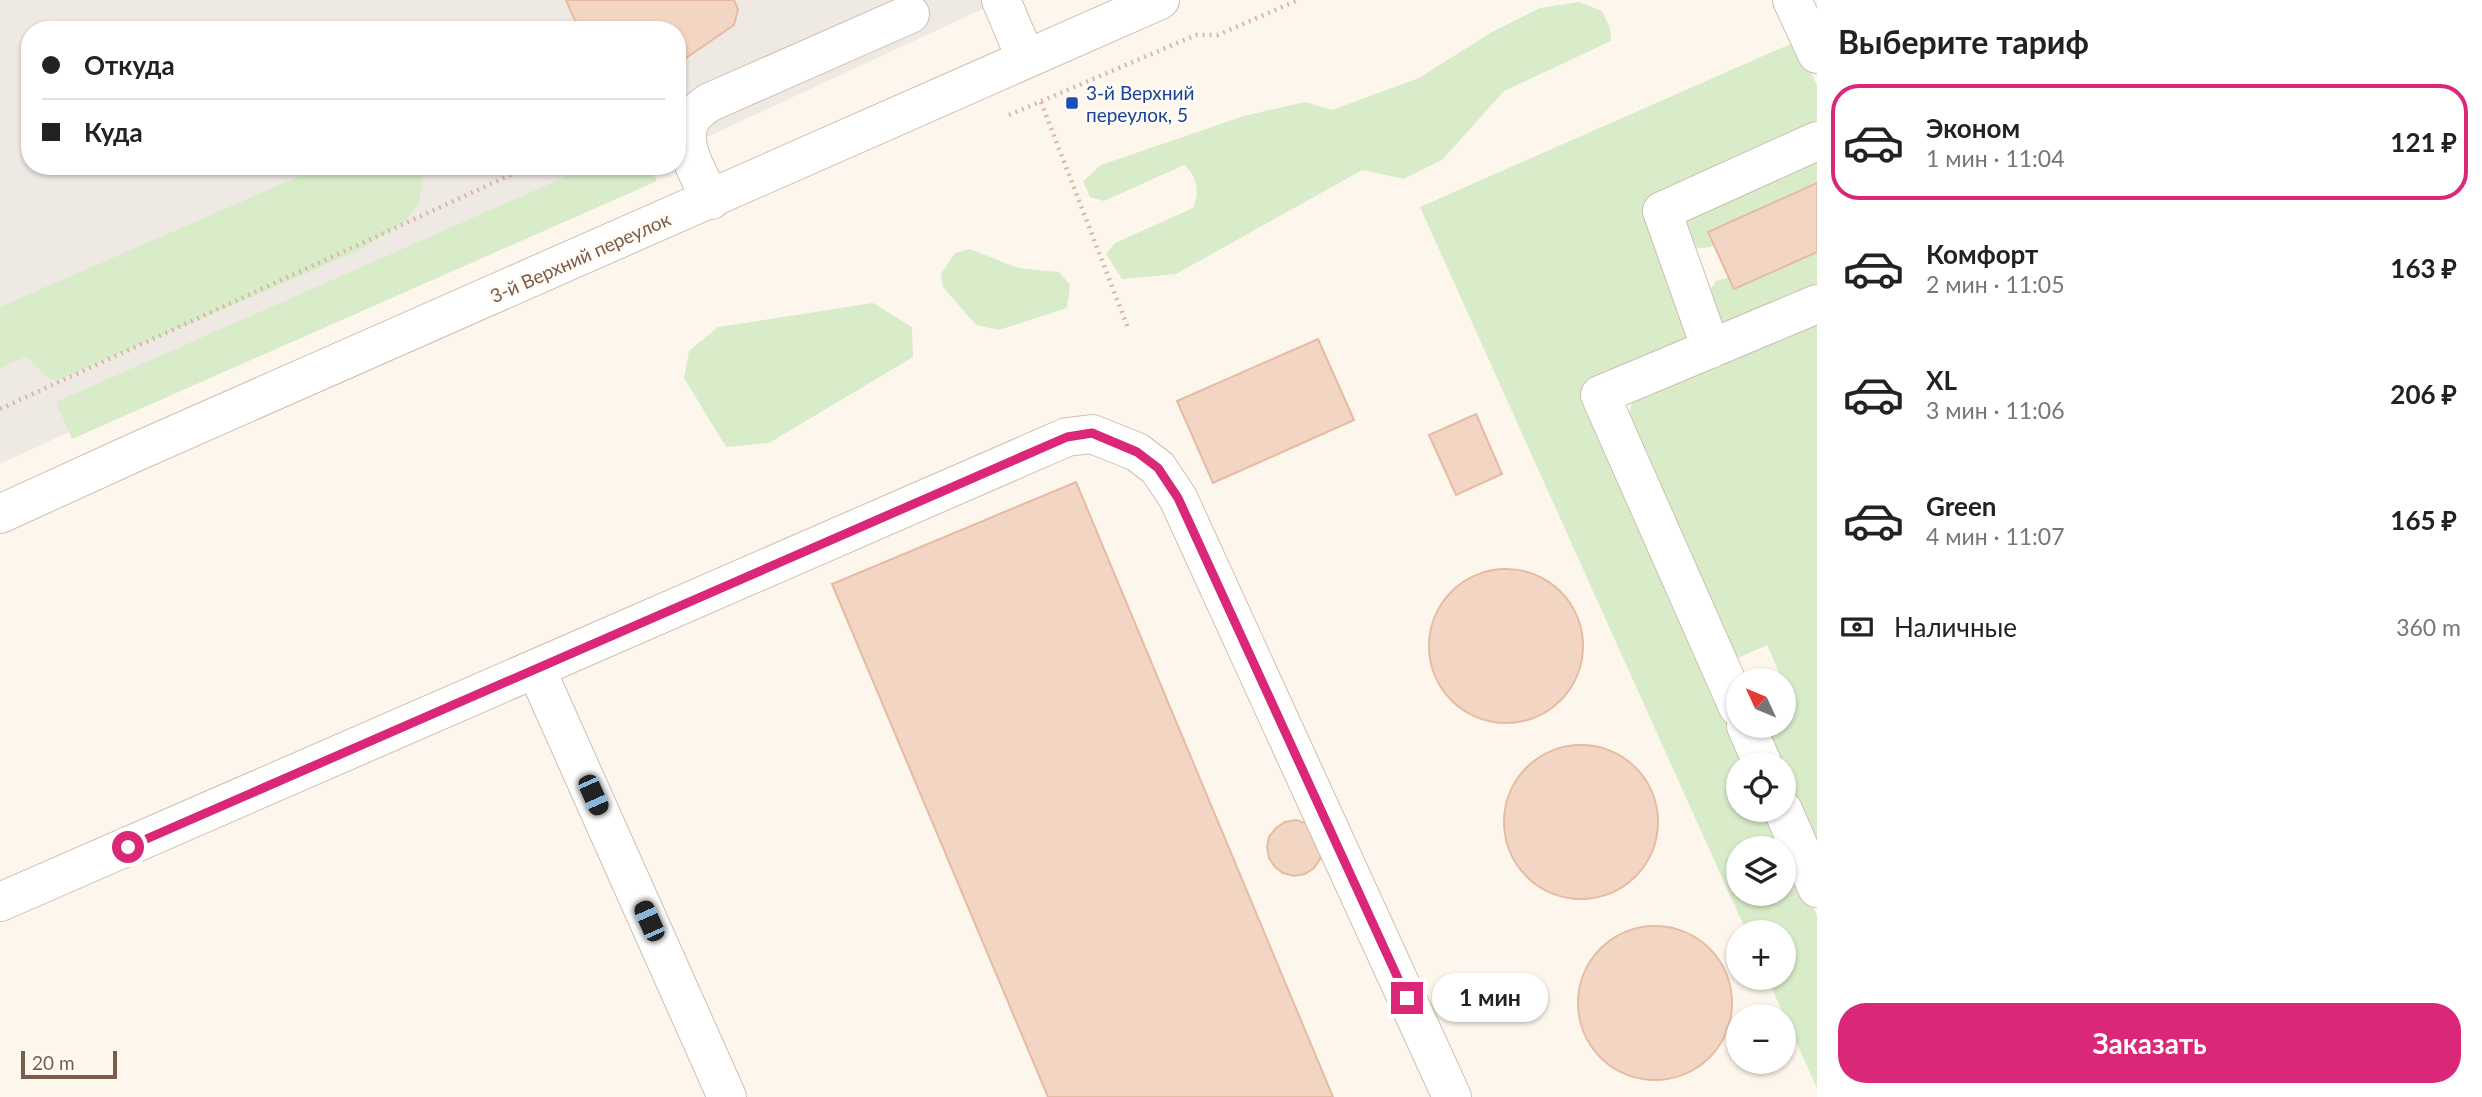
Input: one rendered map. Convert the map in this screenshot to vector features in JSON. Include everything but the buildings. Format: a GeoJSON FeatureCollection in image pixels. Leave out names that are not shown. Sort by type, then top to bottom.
{"type":"FeatureCollection","features":[{"type":"Feature","properties":{"kind":"street"},"geometry":{"type":"LineString","coordinates":[[1001,0],[1026,59]]}},
{"type":"Feature","properties":{"kind":"street","name":"3-й Верхний переулок"},"geometry":{"type":"LineString","coordinates":[[0,514],[1160,0]]}},
{"type":"Feature","properties":{"kind":"street"},"geometry":{"type":"LineString","coordinates":[[1792,0],[1817,54]]}},
{"type":"Feature","properties":{"kind":"street"},"geometry":{"type":"LineString","coordinates":[[686,133],[693,117],[708,103],[910,14]]}},
{"type":"Feature","properties":{"kind":"street"},"geometry":{"type":"LineString","coordinates":[[686,138],[711,200]]}},
{"type":"Feature","properties":{"kind":"street"},"geometry":{"type":"LineString","coordinates":[[1711,349],[1662,211],[1817,141]]}},
{"type":"Feature","properties":{"kind":"street"},"geometry":{"type":"LineString","coordinates":[[1726,680],[1600,395],[1817,304]]}},
{"type":"Feature","properties":{"kind":"street"},"geometry":{"type":"LineString","coordinates":[[0,902],[1067,437],[1092,433],[1137,452],[1158,468],[1178,498],[1452,1097]]}},
{"type":"Feature","properties":{"kind":"street"},"geometry":{"type":"LineString","coordinates":[[536,669],[727,1097]]}},
{"type":"Feature","properties":{"kind":"street"},"geometry":{"type":"LineString","coordinates":[[1788,822],[1817,888]]}},
{"type":"Feature","properties":{"kind":"path"},"geometry":{"type":"LineString","coordinates":[[1009,115],[1196,35],[1218,35],[1297,0]]}},
{"type":"Feature","properties":{"kind":"path"},"geometry":{"type":"LineString","coordinates":[[1041,102],[1129,328]]}},
{"type":"Feature","properties":{"kind":"path"},"geometry":{"type":"LineString","coordinates":[[0,409],[510,175]]}},
{"type":"Feature","properties":{"kind":"shaded area"},"geometry":{"type":"Polygon","coordinates":[[[0,0],[1002,0],[686,147],[686,21],[21,21],[21,175],[624,175],[0,464],[0,0]]]}},
{"type":"Feature","properties":{"kind":"green space"},"geometry":{"type":"Polygon","coordinates":[[[1579,2],[1602,11],[1610,28],[1611,41],[1504,91],[1443,159],[1404,179],[1362,170],[1176,274],[1122,279],[1106,254],[1115,243],[1193,208],[1197,190],[1192,174],[1184,165],[1104,201],[1090,197],[1083,181],[1101,165],[1244,116],[1305,102],[1332,110],[1419,78],[1492,32],[1540,8],[1579,2]]]}},
{"type":"Feature","properties":{"kind":"green space"},"geometry":{"type":"Polygon","coordinates":[[[1795,42],[1817,85],[1817,119],[1804,131],[1643,203],[1690,324],[1688,336],[1678,348],[1583,387],[1726,711],[1726,738],[1738,738],[1744,752],[1726,752],[1726,822],[1775,822],[1782,836],[1726,836],[1726,886],[1420,207],[1795,42]]]}},
{"type":"Feature","properties":{"kind":"green space"},"geometry":{"type":"Polygon","coordinates":[[[1817,154],[1817,183],[1709,231],[1715,246],[1690,247],[1682,220],[1817,154]]]}},
{"type":"Feature","properties":{"kind":"green space"},"geometry":{"type":"Polygon","coordinates":[[[302,175],[423,175],[419,204],[404,222],[360,250],[63,378],[51,380],[26,357],[0,368],[0,307],[302,175]]]}},
{"type":"Feature","properties":{"kind":"green space"},"geometry":{"type":"Polygon","coordinates":[[[570,175],[654,175],[657,181],[72,439],[56,402],[570,175]]]}},
{"type":"Feature","properties":{"kind":"green space"},"geometry":{"type":"Polygon","coordinates":[[[970,249],[1018,268],[1059,272],[1070,285],[1067,308],[999,330],[976,325],[943,287],[941,274],[955,253],[970,249]]]}},
{"type":"Feature","properties":{"kind":"green space"},"geometry":{"type":"Polygon","coordinates":[[[1817,252],[1817,290],[1720,324],[1707,295],[1716,281],[1817,252]]]}},
{"type":"Feature","properties":{"kind":"green space"},"geometry":{"type":"Polygon","coordinates":[[[873,303],[912,327],[913,357],[769,443],[726,447],[684,378],[689,351],[718,327],[873,303]]]}},
{"type":"Feature","properties":{"kind":"green space"},"geometry":{"type":"Polygon","coordinates":[[[1817,317],[1817,860],[1796,813],[1796,752],[1768,752],[1762,738],[1796,738],[1796,668],[1777,668],[1767,645],[1729,662],[1628,418],[1632,403],[1643,389],[1817,317]]]}},
{"type":"Feature","properties":{"kind":"green space"},"geometry":{"type":"Polygon","coordinates":[[[1796,869],[1817,916],[1817,1088],[1796,1042],[1796,1004],[1779,1004],[1772,990],[1796,990],[1796,920],[1741,920],[1735,906],[1796,906],[1796,869]]]}},
{"type":"Feature","properties":{"kind":"place","name":"3-й Верхний переулок, 5"},"geometry":{"type":"Point","coordinates":[1072,103]}},
{"type":"Feature","properties":{"kind":"route"},"geometry":{"type":"LineString","coordinates":[[128,847],[1067,437],[1092,433],[1137,452],[1158,468],[1178,498],[1407,998]]}}]}
